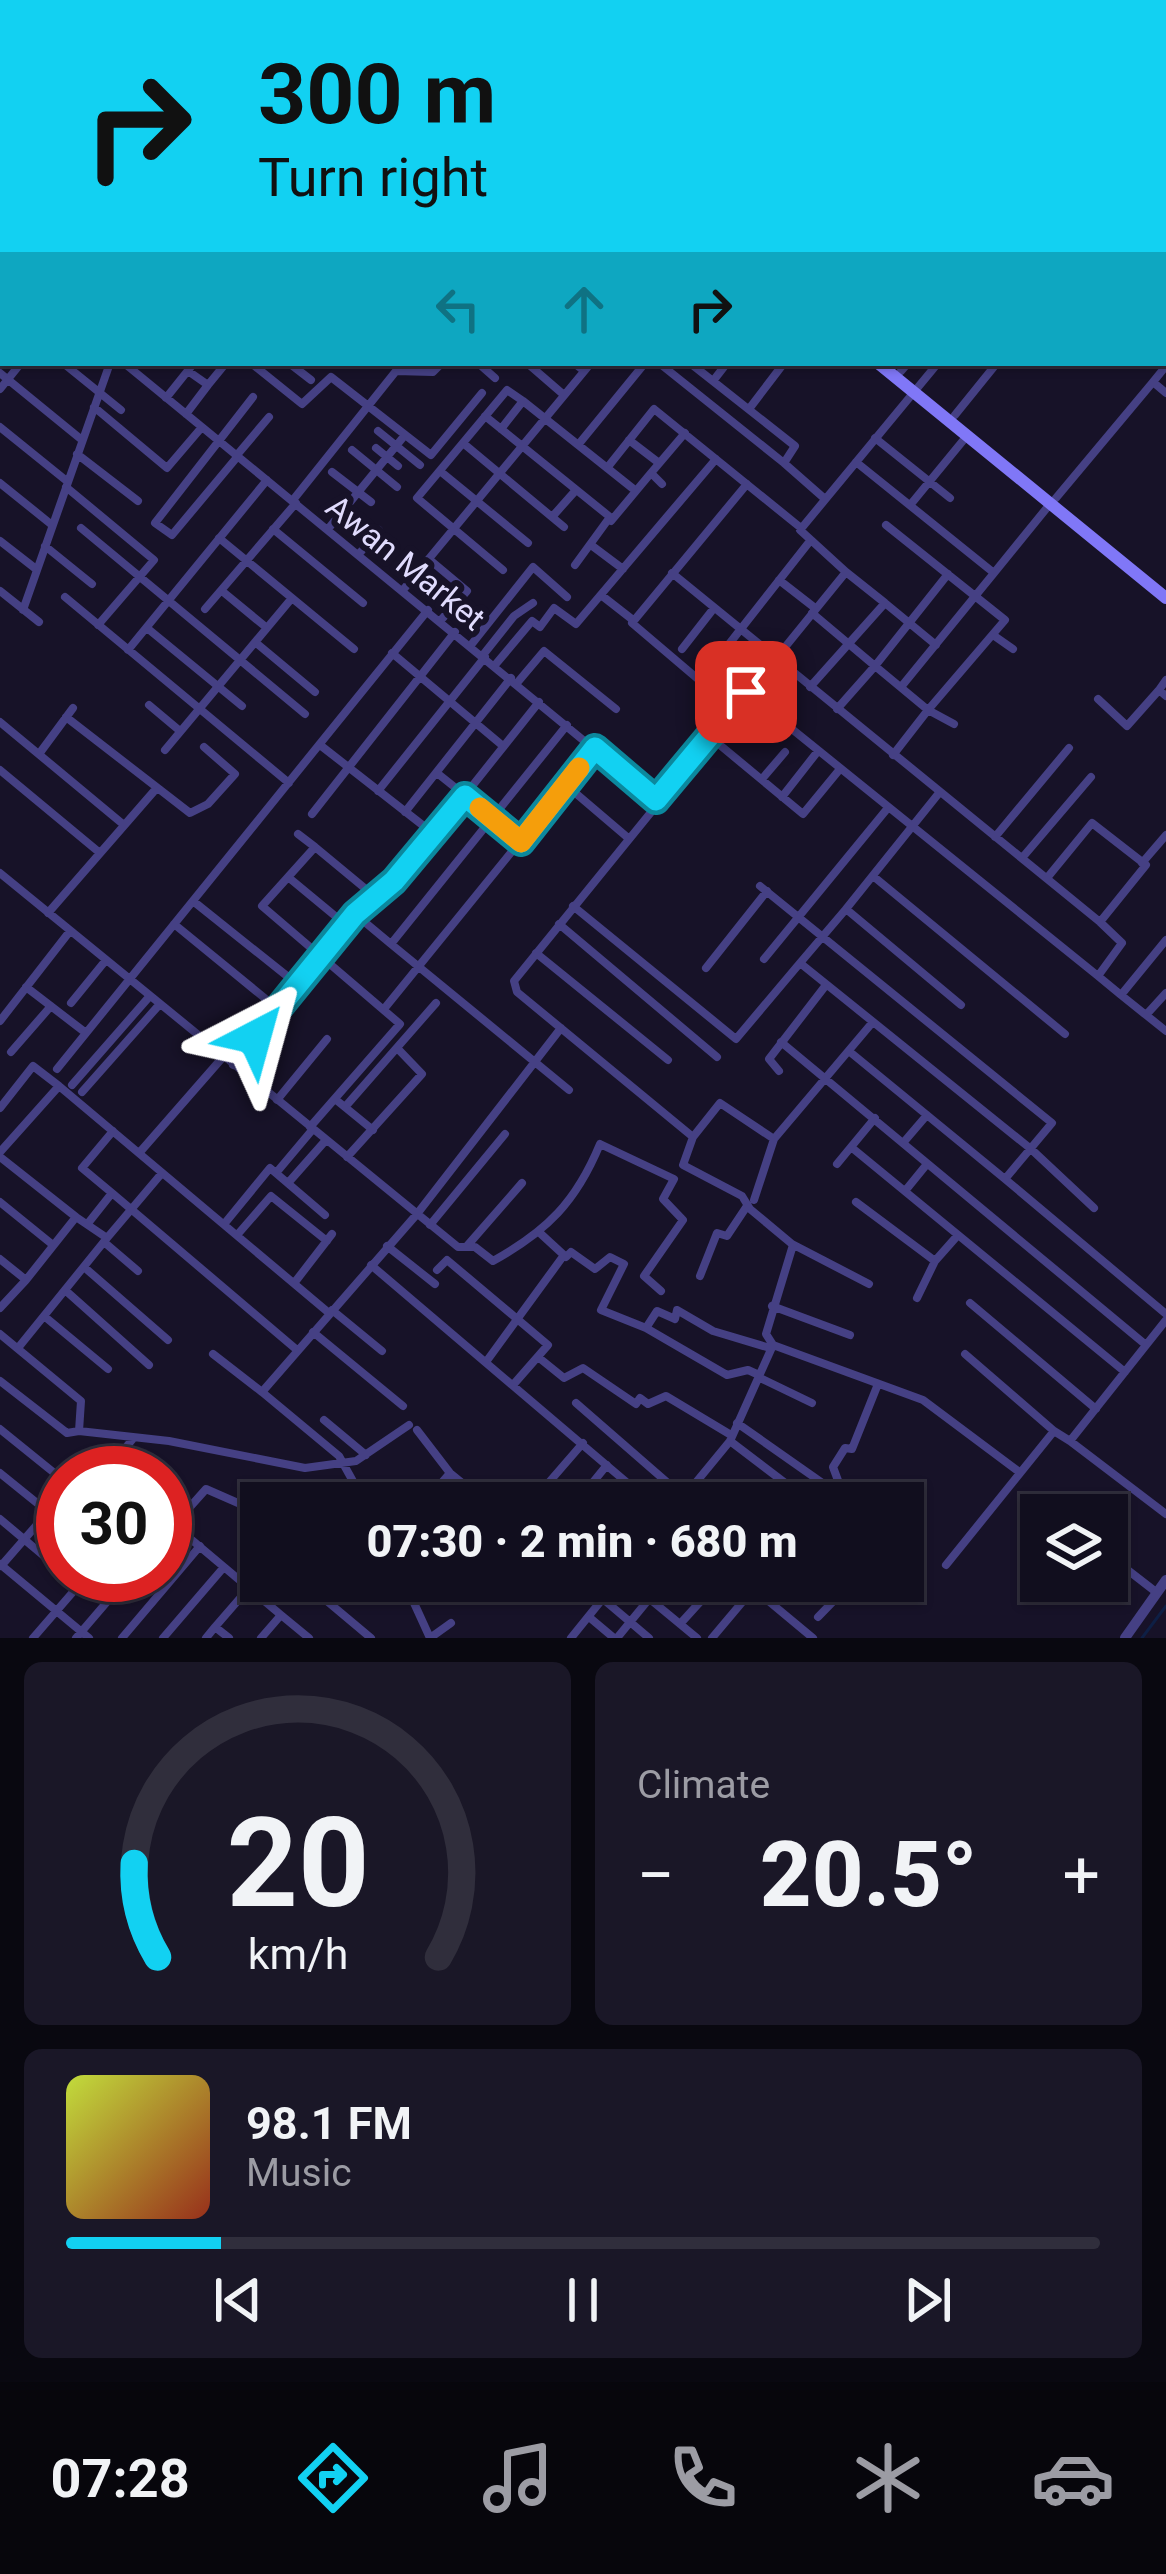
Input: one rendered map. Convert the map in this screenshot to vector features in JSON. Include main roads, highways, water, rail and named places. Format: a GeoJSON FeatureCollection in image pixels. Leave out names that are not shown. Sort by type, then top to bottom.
{"type":"FeatureCollection","features":[{"type":"Feature","properties":{"kind":"main road"},"geometry":{"type":"LineString","coordinates":[[882,366],[955,416],[1166,598]]}},
{"type":"Feature","properties":{"kind":"main road"},"geometry":{"type":"LineString","coordinates":[[900,366],[916,389],[967,435],[1166,588]]}},
{"type":"Feature","properties":{"kind":"waterway"},"geometry":{"type":"LineString","coordinates":[[1142,1638],[1166,1606]]}}]}
